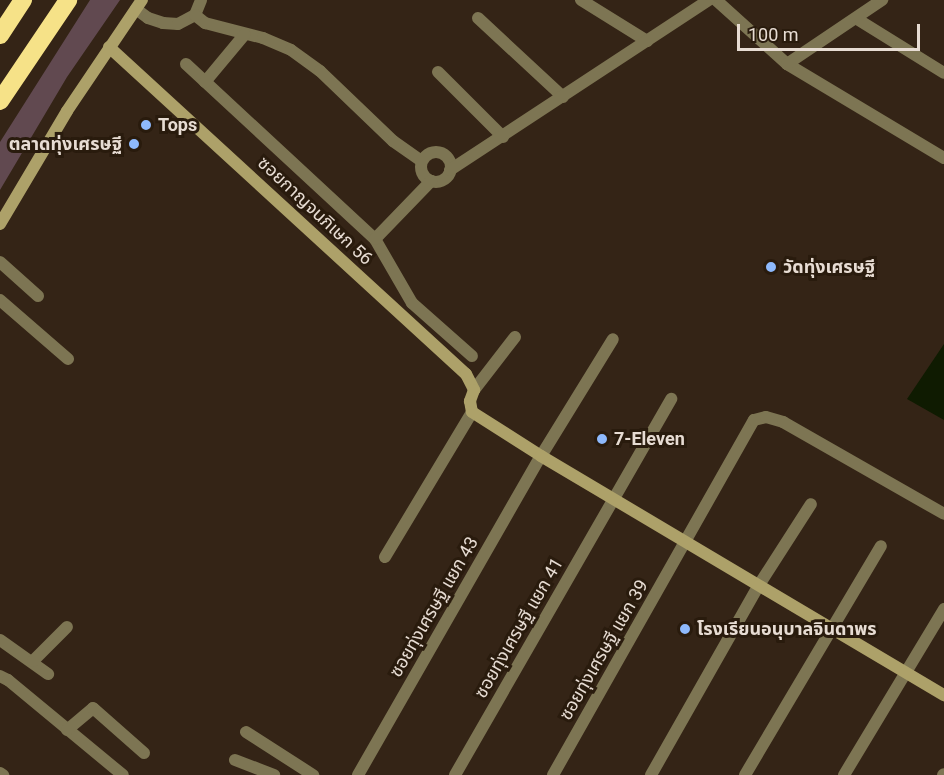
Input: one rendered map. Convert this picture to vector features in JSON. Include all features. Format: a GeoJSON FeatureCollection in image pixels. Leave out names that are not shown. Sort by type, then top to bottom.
{"type":"FeatureCollection","features":[{"type":"Feature","properties":{"kind":"highway"},"geometry":{"type":"LineString","coordinates":[[0,35],[23,0]]}},
{"type":"Feature","properties":{"kind":"highway"},"geometry":{"type":"LineString","coordinates":[[0,101],[68,0]]}},
{"type":"Feature","properties":{"kind":"main road"},"geometry":{"type":"LineString","coordinates":[[0,224],[33,166],[139,4]]}},
{"type":"Feature","properties":{"kind":"main road","name":"ซอยกาญจนภิเษก 56"},"geometry":{"type":"LineString","coordinates":[[110,47],[466,374],[474,390]]}},
{"type":"Feature","properties":{"kind":"main road"},"geometry":{"type":"LineString","coordinates":[[474,390],[470,401],[472,412],[541,456],[944,695]]}},
{"type":"Feature","properties":{"kind":"street"},"geometry":{"type":"LineString","coordinates":[[139,4],[148,18],[163,23],[178,24],[195,15],[201,0]]}},
{"type":"Feature","properties":{"kind":"street"},"geometry":{"type":"LineString","coordinates":[[581,0],[647,41]]}},
{"type":"Feature","properties":{"kind":"street"},"geometry":{"type":"LineString","coordinates":[[375,239],[431,182],[441,181],[450,170],[709,0]]}},
{"type":"Feature","properties":{"kind":"street"},"geometry":{"type":"LineString","coordinates":[[716,0],[787,64],[944,158]]}},
{"type":"Feature","properties":{"kind":"street"},"geometry":{"type":"LineString","coordinates":[[787,64],[857,20],[882,0]]}},
{"type":"Feature","properties":{"kind":"street"},"geometry":{"type":"LineString","coordinates":[[195,15],[205,23],[263,38],[291,50],[320,71],[393,141],[422,161]]}},
{"type":"Feature","properties":{"kind":"street"},"geometry":{"type":"LineString","coordinates":[[478,18],[563,97]]}},
{"type":"Feature","properties":{"kind":"street"},"geometry":{"type":"LineString","coordinates":[[857,20],[944,73]]}},
{"type":"Feature","properties":{"kind":"street"},"geometry":{"type":"LineString","coordinates":[[205,82],[245,34]]}},
{"type":"Feature","properties":{"kind":"street"},"geometry":{"type":"LineString","coordinates":[[186,64],[375,239],[412,303],[472,356]]}},
{"type":"Feature","properties":{"kind":"street"},"geometry":{"type":"LineString","coordinates":[[438,72],[503,137]]}},
{"type":"Feature","properties":{"kind":"street"},"geometry":{"type":"LineString","coordinates":[[431,182],[421,171],[422,161],[431,153],[443,154],[449,162],[450,170]]}},
{"type":"Feature","properties":{"kind":"street"},"geometry":{"type":"LineString","coordinates":[[0,262],[38,296]]}},
{"type":"Feature","properties":{"kind":"street"},"geometry":{"type":"LineString","coordinates":[[0,300],[68,359]]}},
{"type":"Feature","properties":{"kind":"street"},"geometry":{"type":"LineString","coordinates":[[474,390],[515,337]]}},
{"type":"Feature","properties":{"kind":"street","name":"ซอยทุ่งเศรษฐี แยก 43"},"geometry":{"type":"LineString","coordinates":[[358,775],[541,456],[614,339]]}},
{"type":"Feature","properties":{"kind":"street","name":"ซอยทุ่งเศรษฐี แยก 41"},"geometry":{"type":"LineString","coordinates":[[455,775],[671,399]]}},
{"type":"Feature","properties":{"kind":"street"},"geometry":{"type":"LineString","coordinates":[[385,557],[472,412]]}},
{"type":"Feature","properties":{"kind":"street","name":"ซอยทุ่งเศรษฐี แยก 39"},"geometry":{"type":"LineString","coordinates":[[553,775],[687,542],[754,420],[766,417],[783,422],[944,514]]}},
{"type":"Feature","properties":{"kind":"street"},"geometry":{"type":"LineString","coordinates":[[651,775],[759,585],[811,504]]}},
{"type":"Feature","properties":{"kind":"street"},"geometry":{"type":"LineString","coordinates":[[745,775],[881,546]]}},
{"type":"Feature","properties":{"kind":"street"},"geometry":{"type":"LineString","coordinates":[[844,775],[904,671],[944,609]]}},
{"type":"Feature","properties":{"kind":"street"},"geometry":{"type":"LineString","coordinates":[[33,661],[67,627]]}},
{"type":"Feature","properties":{"kind":"street"},"geometry":{"type":"LineString","coordinates":[[0,640],[33,661],[48,674]]}},
{"type":"Feature","properties":{"kind":"street"},"geometry":{"type":"LineString","coordinates":[[0,676],[8,680],[123,775]]}},
{"type":"Feature","properties":{"kind":"street"},"geometry":{"type":"LineString","coordinates":[[67,730],[93,708],[144,753]]}},
{"type":"Feature","properties":{"kind":"street"},"geometry":{"type":"LineString","coordinates":[[246,732],[313,775]]}},
{"type":"Feature","properties":{"kind":"street"},"geometry":{"type":"LineString","coordinates":[[235,760],[274,775]]}},
{"type":"Feature","properties":{"kind":"shaded area"},"geometry":{"type":"Polygon","coordinates":[[[90,0],[120,0],[67,77],[0,190],[0,142],[90,0]]]}},
{"type":"Feature","properties":{"kind":"shaded area"},"geometry":{"type":"Polygon","coordinates":[[[944,344],[944,420],[907,399],[944,344]]]}},
{"type":"Feature","properties":{"kind":"place","name":"Tops"},"geometry":{"type":"Point","coordinates":[146,125]}},
{"type":"Feature","properties":{"kind":"place","name":"ตลาดทุ่งเศรษฐี"},"geometry":{"type":"Point","coordinates":[134,144]}},
{"type":"Feature","properties":{"kind":"place","name":"วัดทุ่งเศรษฐี"},"geometry":{"type":"Point","coordinates":[771,267]}},
{"type":"Feature","properties":{"kind":"place","name":"7-Eleven"},"geometry":{"type":"Point","coordinates":[602,439]}},
{"type":"Feature","properties":{"kind":"place","name":"โรงเรียนอนุบาลจินดาพร"},"geometry":{"type":"Point","coordinates":[685,629]}}]}
